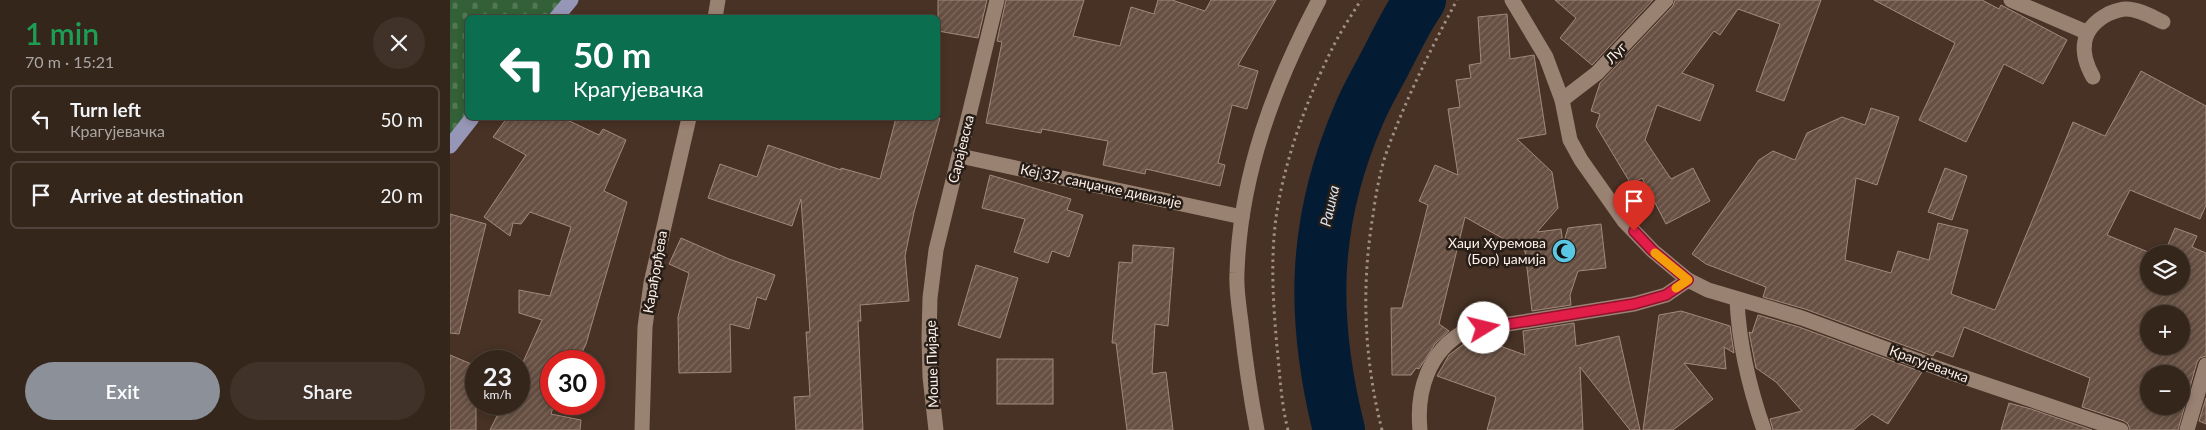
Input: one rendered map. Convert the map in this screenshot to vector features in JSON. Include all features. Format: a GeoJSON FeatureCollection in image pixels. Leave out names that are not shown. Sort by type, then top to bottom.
{"type":"FeatureCollection","features":[{"type":"Feature","properties":{"kind":"main road"},"geometry":{"type":"LineString","coordinates":[[558,15],[571,0]]}},
{"type":"Feature","properties":{"kind":"main road"},"geometry":{"type":"LineString","coordinates":[[450,146],[470,120]]}},
{"type":"Feature","properties":{"kind":"street"},"geometry":{"type":"LineString","coordinates":[[716,15],[718,0]]}},
{"type":"Feature","properties":{"kind":"street","name":"Сарајевска"},"geometry":{"type":"LineString","coordinates":[[930,298],[936,250],[997,0]]}},
{"type":"Feature","properties":{"kind":"street"},"geometry":{"type":"LineString","coordinates":[[1257,430],[1245,362],[1237,274],[1242,217],[1251,168],[1264,122],[1282,74],[1320,0]]}},
{"type":"Feature","properties":{"kind":"street","name":"Крагујевачка"},"geometry":{"type":"LineString","coordinates":[[1512,0],[1546,57],[1562,100],[1570,140],[1594,181],[1624,222],[1653,251],[1688,280],[1708,290],[1802,318],[1946,371],[2121,430]]}},
{"type":"Feature","properties":{"kind":"street","name":"Луг"},"geometry":{"type":"LineString","coordinates":[[1562,100],[1597,73],[1666,0]]}},
{"type":"Feature","properties":{"kind":"street"},"geometry":{"type":"LineString","coordinates":[[2011,0],[2086,32]]}},
{"type":"Feature","properties":{"kind":"street"},"geometry":{"type":"LineString","coordinates":[[2093,77],[2085,54],[2086,32],[2100,18],[2126,9],[2137,11],[2164,22]]}},
{"type":"Feature","properties":{"kind":"street","name":"Карађорђева"},"geometry":{"type":"LineString","coordinates":[[642,430],[645,327],[651,284],[689,120]]}},
{"type":"Feature","properties":{"kind":"street","name":"Кеј 37. санџачке дивизије"},"geometry":{"type":"LineString","coordinates":[[960,156],[1242,217]]}},
{"type":"Feature","properties":{"kind":"street"},"geometry":{"type":"LineString","coordinates":[[1420,430],[1418,408],[1420,393],[1428,372],[1438,354],[1451,339],[1466,330],[1634,304],[1666,295],[1688,280]]}},
{"type":"Feature","properties":{"kind":"street","name":"Моше Пијаде"},"geometry":{"type":"LineString","coordinates":[[930,298],[930,377],[936,430]]}},
{"type":"Feature","properties":{"kind":"street"},"geometry":{"type":"LineString","coordinates":[[1737,300],[1738,332],[1744,363],[1764,430]]}},
{"type":"Feature","properties":{"kind":"street"},"geometry":{"type":"LineString","coordinates":[[2187,430],[2206,365]]}},
{"type":"Feature","properties":{"kind":"path"},"geometry":{"type":"LineString","coordinates":[[1288,430],[1279,366],[1273,301],[1273,264],[1277,211],[1289,159],[1306,110],[1332,48],[1361,0]]}},
{"type":"Feature","properties":{"kind":"path"},"geometry":{"type":"LineString","coordinates":[[1382,430],[1373,394],[1367,347],[1366,289],[1370,231],[1377,188],[1388,150],[1410,95],[1456,0]]}},
{"type":"Feature","properties":{"kind":"green space"},"geometry":{"type":"Polygon","coordinates":[[[450,0],[571,0],[558,15],[465,15],[465,120],[467,120],[450,146],[450,0]]]}},
{"type":"Feature","properties":{"kind":"building"},"geometry":{"type":"Polygon","coordinates":[[[938,0],[987,0],[978,38],[940,31],[940,15],[938,15],[938,0]]]}},
{"type":"Feature","properties":{"kind":"building"},"geometry":{"type":"Polygon","coordinates":[[[1006,0],[1084,0],[1073,36],[1120,46],[1131,7],[1154,14],[1158,0],[1172,0],[1205,11],[1211,0],[1276,0],[1238,65],[1258,71],[1247,109],[1232,105],[1218,163],[1225,165],[1220,186],[1146,169],[1145,174],[1103,165],[1108,141],[1042,129],[1041,133],[986,123],[1002,42],[997,41],[1006,0]]]}},
{"type":"Feature","properties":{"kind":"building"},"geometry":{"type":"Polygon","coordinates":[[[1555,0],[1653,0],[1592,65],[1560,38],[1576,18],[1555,0]]]}},
{"type":"Feature","properties":{"kind":"building"},"geometry":{"type":"Polygon","coordinates":[[[1675,0],[1821,0],[1784,101],[1756,91],[1780,24],[1738,9],[1720,35],[1714,31],[1682,73],[1714,85],[1700,121],[1657,105],[1645,140],[1671,179],[1693,168],[1710,201],[1666,224],[1642,178],[1631,184],[1596,126],[1600,114],[1591,111],[1600,83],[1673,6],[1675,0]]]}},
{"type":"Feature","properties":{"kind":"building"},"geometry":{"type":"Polygon","coordinates":[[[1874,0],[1982,0],[1999,9],[2001,5],[2067,40],[2043,84],[2004,64],[1966,142],[1919,120],[1955,43],[1874,0]]]}},
{"type":"Feature","properties":{"kind":"building"},"geometry":{"type":"Polygon","coordinates":[[[1507,14],[1510,59],[1534,55],[1546,134],[1517,139],[1552,172],[1558,208],[1537,232],[1561,229],[1563,245],[1568,228],[1601,224],[1606,268],[1578,271],[1570,295],[1571,305],[1532,311],[1525,251],[1465,217],[1439,324],[1449,331],[1435,344],[1419,369],[1416,368],[1411,375],[1392,375],[1391,308],[1402,308],[1428,205],[1419,201],[1435,165],[1458,175],[1448,109],[1460,107],[1456,80],[1471,78],[1469,65],[1481,63],[1478,17],[1507,14]]]}},
{"type":"Feature","properties":{"kind":"building"},"geometry":{"type":"Polygon","coordinates":[[[2141,71],[2206,106],[2206,205],[2200,219],[2130,190],[2107,235],[2140,249],[2140,295],[2190,295],[2190,245],[2168,245],[2175,228],[2197,236],[2192,247],[2206,253],[2206,356],[2200,358],[2197,362],[2190,387],[2190,365],[2140,365],[2140,415],[2182,415],[2178,430],[2130,430],[2128,424],[2124,421],[2082,407],[2090,378],[1964,327],[1953,357],[1936,351],[1933,356],[1805,309],[1763,297],[1766,287],[1706,264],[1692,254],[1759,160],[1773,151],[1795,160],[1807,133],[1842,117],[1865,125],[1871,108],[1899,117],[1877,185],[1856,178],[1845,260],[1891,273],[1898,251],[1929,260],[1938,223],[1968,230],[1951,294],[1995,310],[2073,122],[2105,136],[2141,71]]]}},
{"type":"Feature","properties":{"kind":"building"},"geometry":{"type":"Polygon","coordinates":[[[506,120],[567,120],[599,135],[603,129],[626,140],[604,191],[627,202],[586,344],[583,350],[540,350],[540,415],[556,415],[581,420],[580,430],[490,430],[498,415],[530,415],[530,350],[528,350],[542,320],[519,313],[519,290],[550,296],[571,227],[530,212],[521,224],[513,223],[510,236],[484,217],[526,155],[493,137],[506,120]]]}},
{"type":"Feature","properties":{"kind":"building"},"geometry":{"type":"Polygon","coordinates":[[[895,120],[939,120],[914,212],[905,256],[909,301],[860,305],[861,321],[858,321],[863,430],[796,430],[794,397],[810,396],[806,332],[810,332],[801,199],[792,226],[708,198],[720,164],[757,177],[768,145],[841,170],[841,168],[880,179],[895,120]]]}},
{"type":"Feature","properties":{"kind":"building"},"geometry":{"type":"Polygon","coordinates":[[[1945,168],[1967,176],[1952,220],[1928,212],[1945,168]]]}},
{"type":"Feature","properties":{"kind":"building"},"geometry":{"type":"Polygon","coordinates":[[[990,175],[1071,199],[1067,210],[1083,215],[1069,257],[1052,251],[1048,263],[1014,252],[1025,219],[982,208],[990,175]]]}},
{"type":"Feature","properties":{"kind":"building"},"geometry":{"type":"Polygon","coordinates":[[[450,214],[486,224],[459,334],[450,333],[450,214]]]}},
{"type":"Feature","properties":{"kind":"building"},"geometry":{"type":"Polygon","coordinates":[[[681,238],[729,259],[775,275],[766,300],[757,297],[749,329],[730,324],[731,372],[679,373],[678,317],[689,273],[669,264],[681,238]]]}},
{"type":"Feature","properties":{"kind":"building"},"geometry":{"type":"Polygon","coordinates":[[[1133,245],[1174,248],[1168,326],[1155,324],[1152,374],[1166,372],[1173,430],[1127,430],[1116,343],[1112,343],[1119,262],[1132,263],[1133,245]]]}},
{"type":"Feature","properties":{"kind":"building"},"geometry":{"type":"Polygon","coordinates":[[[976,265],[1018,278],[1000,338],[958,325],[976,265]]]}},
{"type":"Feature","properties":{"kind":"building"},"geometry":{"type":"Polygon","coordinates":[[[1681,311],[1730,326],[1734,353],[1724,347],[1726,369],[1684,363],[1713,399],[1673,430],[1643,430],[1659,315],[1681,311]]]}},
{"type":"Feature","properties":{"kind":"building"},"geometry":{"type":"Polygon","coordinates":[[[1758,315],[1799,327],[1922,372],[1888,424],[1872,414],[1853,430],[1773,430],[1770,419],[1802,411],[1776,382],[1756,368],[1749,332],[1752,333],[1758,315]]]}},
{"type":"Feature","properties":{"kind":"building"},"geometry":{"type":"Polygon","coordinates":[[[1574,323],[1576,346],[1619,336],[1640,430],[1630,430],[1580,367],[1583,430],[1487,430],[1496,397],[1437,376],[1449,355],[1469,340],[1478,338],[1525,355],[1523,331],[1574,323]]]}},
{"type":"Feature","properties":{"kind":"building"},"geometry":{"type":"Polygon","coordinates":[[[450,355],[465,361],[465,415],[476,415],[476,430],[450,430],[450,355]]]}},
{"type":"Feature","properties":{"kind":"building"},"geometry":{"type":"Polygon","coordinates":[[[997,359],[1053,359],[1053,404],[997,404],[997,359]]]}},
{"type":"Feature","properties":{"kind":"building"},"geometry":{"type":"Polygon","coordinates":[[[2206,398],[2206,424],[2199,421],[2206,398]]]}},
{"type":"Feature","properties":{"kind":"building"},"geometry":{"type":"Polygon","coordinates":[[[2009,403],[2031,409],[2092,430],[2001,430],[2009,403]]]}},
{"type":"Feature","properties":{"kind":"waterway","name":"Рашка"},"geometry":{"type":"LineString","coordinates":[[1339,430],[1324,349],[1321,309],[1321,270],[1332,193],[1343,154],[1359,114],[1401,31],[1420,0]]}},
{"type":"Feature","properties":{"kind":"slow traffic"},"geometry":{"type":"LineString","coordinates":[[1655,253],[1688,280],[1676,288]]}},
{"type":"Feature","properties":{"kind":"place","name":"Хаџи Хуремова (Бор) џамија"},"geometry":{"type":"Point","coordinates":[1564,251]}},
{"type":"Feature","properties":{"kind":"route"},"geometry":{"type":"LineString","coordinates":[[1484,328],[1634,304],[1666,295],[1688,280],[1653,251],[1634,231]]}}]}
